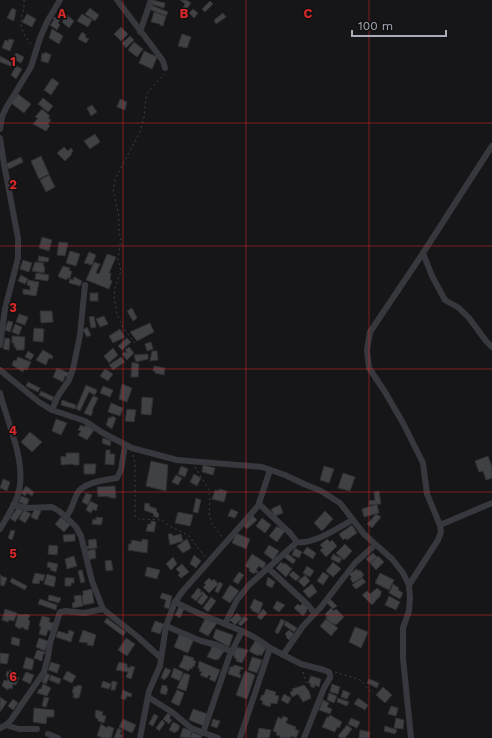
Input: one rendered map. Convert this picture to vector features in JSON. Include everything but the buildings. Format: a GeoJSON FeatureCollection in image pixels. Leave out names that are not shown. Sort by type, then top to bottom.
{"type":"FeatureCollection","features":[{"type":"Feature","properties":{"kind":"street"},"geometry":{"type":"LineString","coordinates":[[0,129],[2,117],[6,108],[32,64],[47,22],[60,0]]}},
{"type":"Feature","properties":{"kind":"street"},"geometry":{"type":"LineString","coordinates":[[117,0],[152,46],[165,68]]}},
{"type":"Feature","properties":{"kind":"street"},"geometry":{"type":"LineString","coordinates":[[140,32],[151,0]]}},
{"type":"Feature","properties":{"kind":"street"},"geometry":{"type":"LineString","coordinates":[[0,138],[19,250],[0,345]]}},
{"type":"Feature","properties":{"kind":"street"},"geometry":{"type":"LineString","coordinates":[[409,585],[438,540],[441,532],[427,494],[423,463],[403,423],[369,368],[367,350],[370,332],[492,146]]}},
{"type":"Feature","properties":{"kind":"street"},"geometry":{"type":"LineString","coordinates":[[423,253],[432,276],[446,300],[464,313],[492,347]]}},
{"type":"Feature","properties":{"kind":"street"},"geometry":{"type":"LineString","coordinates":[[52,410],[58,396],[69,380],[73,369],[80,335],[85,285]]}},
{"type":"Feature","properties":{"kind":"street"},"geometry":{"type":"LineString","coordinates":[[0,370],[39,402],[52,410],[85,421],[132,448],[177,460],[262,467],[285,475],[321,491],[340,503],[352,520],[392,559],[403,573],[409,585],[409,611],[403,628],[403,658],[411,738]]}},
{"type":"Feature","properties":{"kind":"street"},"geometry":{"type":"LineString","coordinates":[[0,394],[19,456],[20,478],[18,496],[0,529]]}},
{"type":"Feature","properties":{"kind":"street"},"geometry":{"type":"LineString","coordinates":[[66,517],[77,493],[80,490],[95,481],[117,478],[121,470],[125,445]]}},
{"type":"Feature","properties":{"kind":"street"},"geometry":{"type":"LineString","coordinates":[[140,738],[149,691],[160,666],[166,626],[175,602],[259,504],[270,470]]}},
{"type":"Feature","properties":{"kind":"street"},"geometry":{"type":"LineString","coordinates":[[440,526],[492,503]]}},
{"type":"Feature","properties":{"kind":"street"},"geometry":{"type":"LineString","coordinates":[[259,504],[290,533],[297,542]]}},
{"type":"Feature","properties":{"kind":"street"},"geometry":{"type":"LineString","coordinates":[[13,505],[27,508],[52,508],[59,510],[76,527],[81,536],[92,581],[103,609],[133,632],[161,658]]}},
{"type":"Feature","properties":{"kind":"street"},"geometry":{"type":"LineString","coordinates":[[225,624],[237,600],[249,585],[297,542],[305,542],[322,537],[352,520]]}},
{"type":"Feature","properties":{"kind":"street"},"geometry":{"type":"LineString","coordinates":[[283,655],[302,626],[321,607],[355,563],[376,545]]}},
{"type":"Feature","properties":{"kind":"street"},"geometry":{"type":"LineString","coordinates":[[268,568],[308,605],[314,613]]}},
{"type":"Feature","properties":{"kind":"street"},"geometry":{"type":"LineString","coordinates":[[175,602],[242,631],[301,664],[329,672],[330,678],[324,688],[304,738]]}},
{"type":"Feature","properties":{"kind":"street"},"geometry":{"type":"LineString","coordinates":[[3,726],[18,710],[44,672],[50,643],[60,612],[66,611],[84,613],[103,609]]}},
{"type":"Feature","properties":{"kind":"street"},"geometry":{"type":"LineString","coordinates":[[166,626],[232,652]]}},
{"type":"Feature","properties":{"kind":"street"},"geometry":{"type":"LineString","coordinates":[[203,733],[232,652],[242,631]]}},
{"type":"Feature","properties":{"kind":"street"},"geometry":{"type":"LineString","coordinates":[[240,738],[270,648]]}},
{"type":"Feature","properties":{"kind":"street"},"geometry":{"type":"LineString","coordinates":[[148,697],[172,712],[191,728],[218,738]]}},
{"type":"Feature","properties":{"kind":"street"},"geometry":{"type":"LineString","coordinates":[[3,726],[19,729],[37,729]]}},
{"type":"Feature","properties":{"kind":"street"},"geometry":{"type":"LineString","coordinates":[[48,734],[58,738]]}},
{"type":"Feature","properties":{"kind":"path"},"geometry":{"type":"LineString","coordinates":[[24,0],[25,7],[21,26],[31,44],[37,47]]}},
{"type":"Feature","properties":{"kind":"path"},"geometry":{"type":"LineString","coordinates":[[134,342],[123,328],[117,314],[114,296],[121,271],[118,260],[121,238],[119,233],[119,217],[113,189],[116,177],[140,132],[148,92],[164,75],[165,68]]}},
{"type":"Feature","properties":{"kind":"path"},"geometry":{"type":"LineString","coordinates":[[132,448],[135,462],[135,516],[139,519],[162,520],[168,525],[190,536],[208,563]]}},
{"type":"Feature","properties":{"kind":"path"},"geometry":{"type":"LineString","coordinates":[[191,462],[209,490],[209,514],[213,525],[226,542]]}},
{"type":"Feature","properties":{"kind":"path"},"geometry":{"type":"LineString","coordinates":[[301,664],[306,683]]}},
{"type":"Feature","properties":{"kind":"path"},"geometry":{"type":"LineString","coordinates":[[329,672],[337,672],[360,680],[373,694]]}}]}
